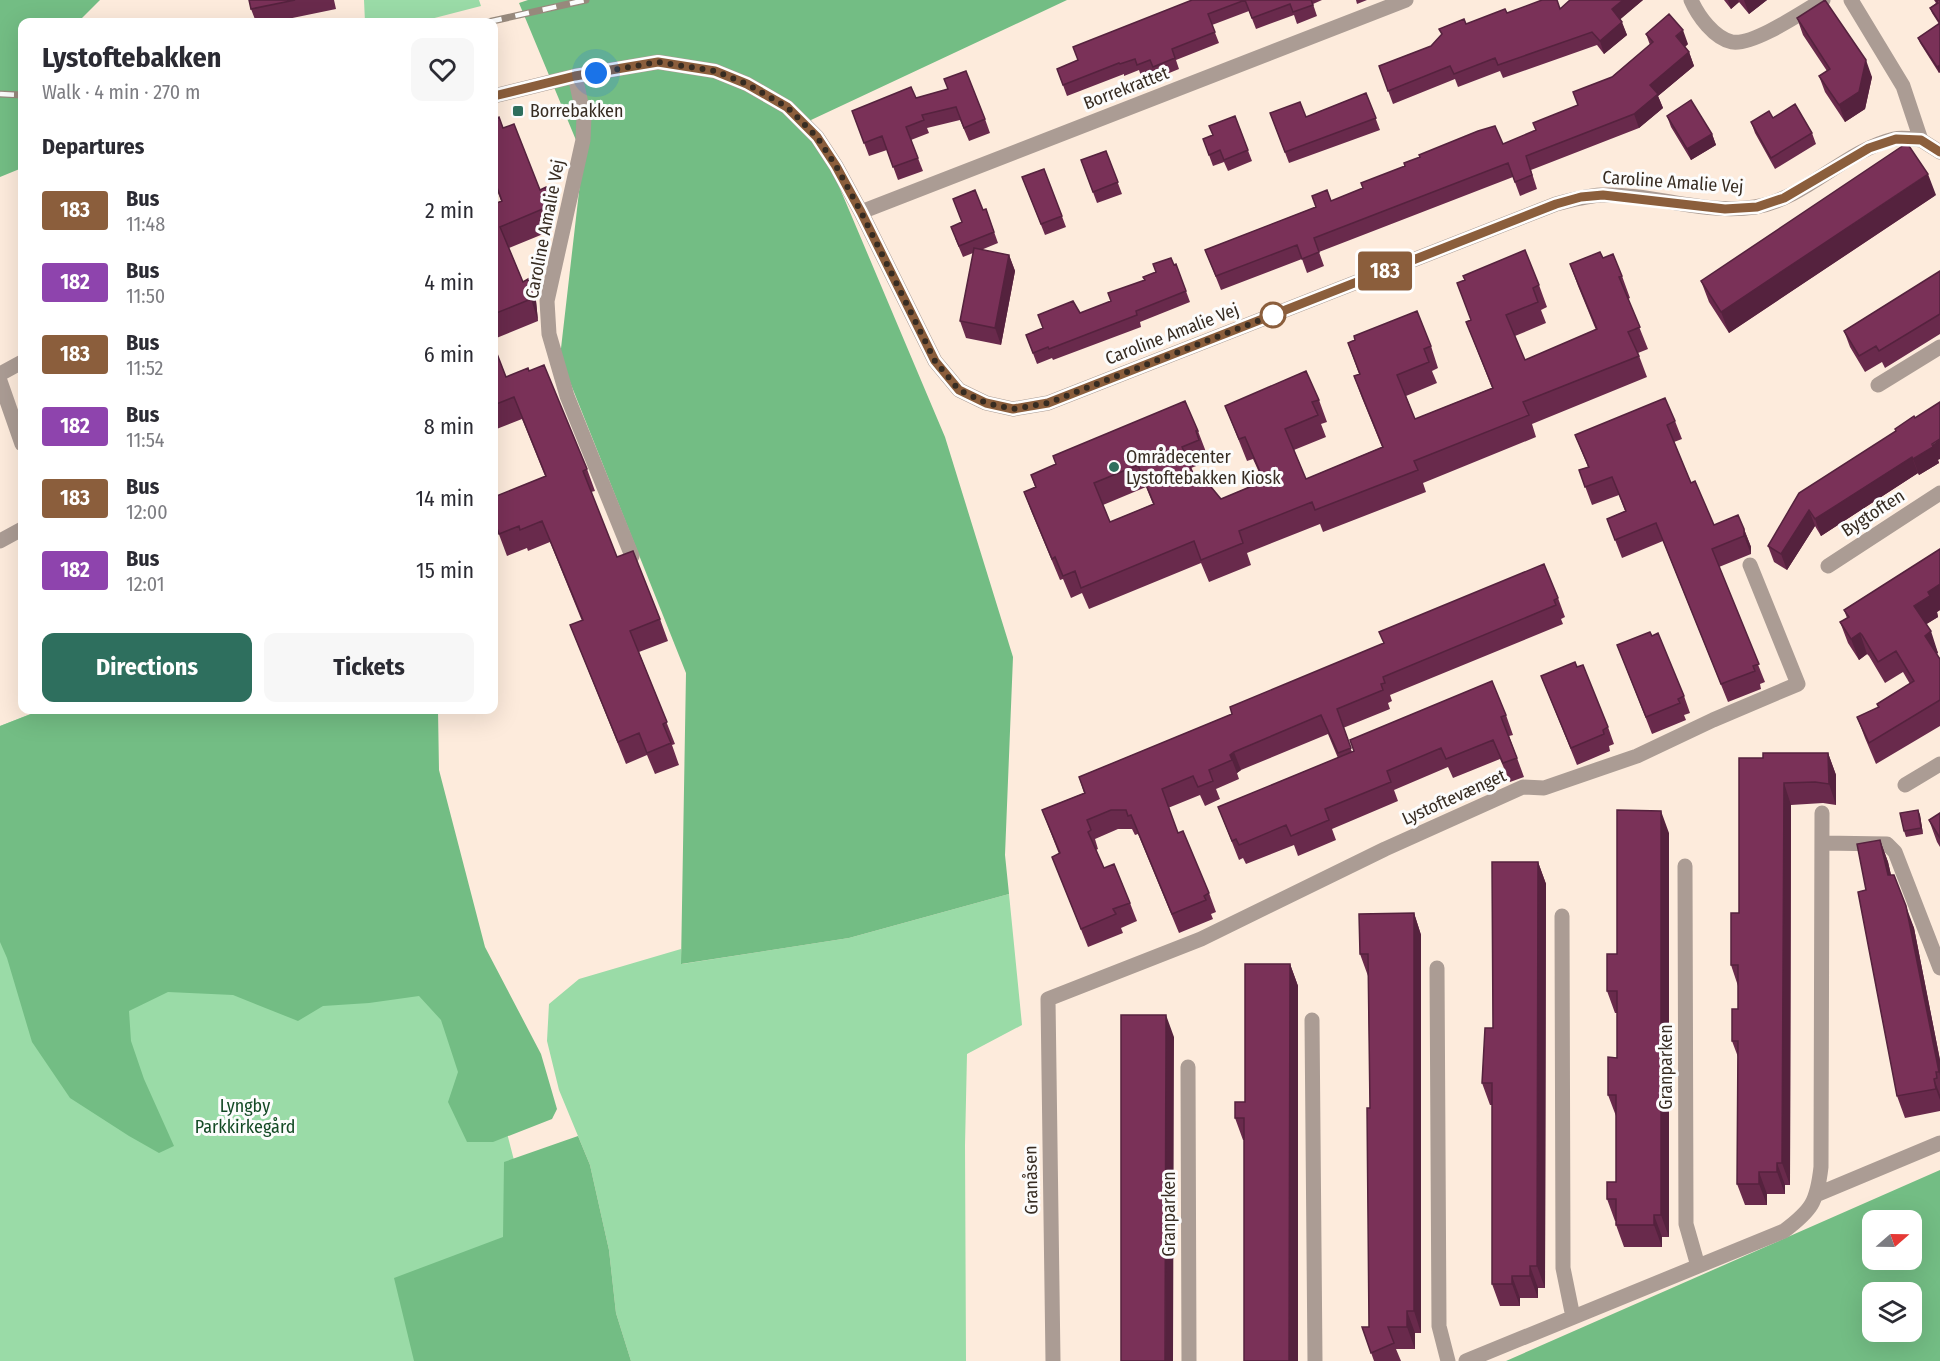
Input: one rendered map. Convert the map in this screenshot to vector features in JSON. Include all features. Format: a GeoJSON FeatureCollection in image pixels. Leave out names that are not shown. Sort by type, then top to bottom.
{"type":"FeatureCollection","features":[{"type":"Feature","properties":{"kind":"street","name":"Borrekrattet"},"geometry":{"type":"LineString","coordinates":[[861,212],[1406,0]]}},
{"type":"Feature","properties":{"kind":"street"},"geometry":{"type":"LineString","coordinates":[[1691,0],[1695,9],[1714,32],[1732,42],[1754,39],[1823,0]]}},
{"type":"Feature","properties":{"kind":"street"},"geometry":{"type":"LineString","coordinates":[[1851,0],[1903,86],[1921,140],[1940,152]]}},
{"type":"Feature","properties":{"kind":"street","name":"Caroline Amalie Vej"},"geometry":{"type":"LineString","coordinates":[[498,95],[575,76],[658,62],[715,71],[747,84],[787,107],[817,137],[836,166],[935,361],[959,390],[986,403],[1013,409],[1048,403],[1556,204],[1581,197],[1603,195],[1725,209],[1757,207],[1784,198],[1869,148],[1896,139],[1921,140]]}},
{"type":"Feature","properties":{"kind":"street","name":"Caroline Amalie Vej"},"geometry":{"type":"LineString","coordinates":[[575,76],[584,117],[583,141],[548,301],[549,334],[567,396],[632,556]]}},
{"type":"Feature","properties":{"kind":"street"},"geometry":{"type":"LineString","coordinates":[[1878,386],[1940,347]]}},
{"type":"Feature","properties":{"kind":"street"},"geometry":{"type":"LineString","coordinates":[[0,374],[18,364]]}},
{"type":"Feature","properties":{"kind":"street"},"geometry":{"type":"LineString","coordinates":[[0,381],[18,433]]}},
{"type":"Feature","properties":{"kind":"street","name":"Bygtoften"},"geometry":{"type":"LineString","coordinates":[[1828,566],[1940,493]]}},
{"type":"Feature","properties":{"kind":"street"},"geometry":{"type":"LineString","coordinates":[[0,541],[18,531]]}},
{"type":"Feature","properties":{"kind":"street","name":"Lystoftevænget"},"geometry":{"type":"LineString","coordinates":[[1048,999],[1201,939],[1385,849],[1523,787],[1544,788],[1637,756],[1713,720],[1798,684],[1750,566]]}},
{"type":"Feature","properties":{"kind":"street"},"geometry":{"type":"LineString","coordinates":[[1905,785],[1940,764]]}},
{"type":"Feature","properties":{"kind":"street"},"geometry":{"type":"LineString","coordinates":[[1466,1361],[1784,1231],[1805,1215],[1818,1194],[1821,1167],[1822,813]]}},
{"type":"Feature","properties":{"kind":"street"},"geometry":{"type":"LineString","coordinates":[[1823,843],[1887,844],[1895,852],[1940,968]]}},
{"type":"Feature","properties":{"kind":"street","name":"Granparken"},"geometry":{"type":"LineString","coordinates":[[1685,866],[1686,1224],[1698,1266]]}},
{"type":"Feature","properties":{"kind":"street"},"geometry":{"type":"LineString","coordinates":[[1562,916],[1563,1268],[1573,1317]]}},
{"type":"Feature","properties":{"kind":"street"},"geometry":{"type":"LineString","coordinates":[[1437,968],[1439,1326],[1448,1361]]}},
{"type":"Feature","properties":{"kind":"street","name":"Granåsen"},"geometry":{"type":"LineString","coordinates":[[1048,999],[1053,1361]]}},
{"type":"Feature","properties":{"kind":"street"},"geometry":{"type":"LineString","coordinates":[[1312,1020],[1315,1361]]}},
{"type":"Feature","properties":{"kind":"street","name":"Granparken"},"geometry":{"type":"LineString","coordinates":[[1188,1067],[1189,1361]]}},
{"type":"Feature","properties":{"kind":"street"},"geometry":{"type":"LineString","coordinates":[[1818,1194],[1940,1143]]}},
{"type":"Feature","properties":{"kind":"green space"},"geometry":{"type":"Polygon","coordinates":[[[0,0],[100,0],[82,18],[18,18],[18,170],[0,177],[0,0]]]}},
{"type":"Feature","properties":{"kind":"green space"},"geometry":{"type":"Polygon","coordinates":[[[364,0],[479,0],[481,6],[434,18],[365,18],[364,0]]]}},
{"type":"Feature","properties":{"kind":"green space"},"geometry":{"type":"Polygon","coordinates":[[[528,0],[1067,0],[811,120],[945,437],[1013,657],[1005,855],[1009,894],[849,938],[681,964],[686,673],[560,357],[583,157],[519,3],[528,0]]]}},
{"type":"Feature","properties":{"kind":"green space","name":"Lyngby Parkkirkegård"},"geometry":{"type":"Polygon","coordinates":[[[31,714],[358,714],[493,1079],[538,1253],[579,1361],[0,1361],[0,726],[31,714]]]}},
{"type":"Feature","properties":{"kind":"green space"},"geometry":{"type":"Polygon","coordinates":[[[31,714],[438,714],[439,770],[485,947],[541,1054],[557,1109],[552,1119],[493,1142],[467,1142],[448,1102],[458,1072],[441,1020],[419,996],[323,1006],[298,1021],[233,995],[168,992],[129,1011],[131,1041],[144,1079],[174,1146],[159,1153],[70,1098],[32,1042],[0,942],[0,726],[31,714]]]}},
{"type":"Feature","properties":{"kind":"green space"},"geometry":{"type":"Polygon","coordinates":[[[1009,894],[1022,1025],[967,1054],[966,1361],[631,1361],[616,1313],[609,1250],[590,1165],[559,1090],[547,1041],[549,1004],[579,979],[681,949],[682,964],[849,938],[1009,894]]]}},
{"type":"Feature","properties":{"kind":"green space"},"geometry":{"type":"Polygon","coordinates":[[[578,1136],[590,1165],[609,1250],[616,1313],[631,1361],[414,1361],[394,1278],[503,1237],[504,1162],[578,1136]]]}},
{"type":"Feature","properties":{"kind":"green space"},"geometry":{"type":"Polygon","coordinates":[[[1940,1170],[1940,1361],[1506,1361],[1940,1170]]]}},
{"type":"Feature","properties":{"kind":"building"},"geometry":{"type":"Polygon","coordinates":[[[249,0],[295,0],[251,9],[249,0]]]}},
{"type":"Feature","properties":{"kind":"building"},"geometry":{"type":"Polygon","coordinates":[[[1192,0],[1245,0],[1208,14],[1215,32],[1172,49],[1175,58],[1153,67],[1150,60],[1137,65],[1135,59],[1063,85],[1057,69],[1078,60],[1073,47],[1192,0]]]}},
{"type":"Feature","properties":{"kind":"building"},"geometry":{"type":"Polygon","coordinates":[[[1245,0],[1311,0],[1313,5],[1293,12],[1290,4],[1252,18],[1245,0]]]}},
{"type":"Feature","properties":{"kind":"building"},"geometry":{"type":"Polygon","coordinates":[[[1542,0],[1557,0],[1560,9],[1570,0],[1623,0],[1612,9],[1622,22],[1600,41],[1592,32],[1498,65],[1495,58],[1454,74],[1450,66],[1388,91],[1379,66],[1431,46],[1442,34],[1439,29],[1464,19],[1466,24],[1505,9],[1507,13],[1542,0]]]}},
{"type":"Feature","properties":{"kind":"building"},"geometry":{"type":"Polygon","coordinates":[[[1825,0],[1866,60],[1859,92],[1839,105],[1819,76],[1830,69],[1797,18],[1825,0]]]}},
{"type":"Feature","properties":{"kind":"building"},"geometry":{"type":"Polygon","coordinates":[[[1936,0],[1940,0],[1940,23],[1930,8],[1938,3],[1936,0]]]}},
{"type":"Feature","properties":{"kind":"building"},"geometry":{"type":"Polygon","coordinates":[[[1669,14],[1683,30],[1676,36],[1689,52],[1650,85],[1658,94],[1634,114],[1526,156],[1532,175],[1515,182],[1508,163],[1314,238],[1319,252],[1302,259],[1297,245],[1216,276],[1205,250],[1316,207],[1312,196],[1327,190],[1331,201],[1363,188],[1361,183],[1405,166],[1404,163],[1420,157],[1419,155],[1478,131],[1495,126],[1503,144],[1536,130],[1533,123],[1578,105],[1573,92],[1612,77],[1653,42],[1646,34],[1669,14]]]}},
{"type":"Feature","properties":{"kind":"building"},"geometry":{"type":"Polygon","coordinates":[[[1940,23],[1940,65],[1937,67],[1918,38],[1940,23]]]}},
{"type":"Feature","properties":{"kind":"building"},"geometry":{"type":"Polygon","coordinates":[[[966,71],[985,119],[964,128],[956,107],[922,115],[924,120],[906,127],[918,158],[893,167],[882,136],[864,143],[852,111],[911,87],[916,98],[948,89],[944,79],[966,71]]]}},
{"type":"Feature","properties":{"kind":"building"},"geometry":{"type":"Polygon","coordinates":[[[1366,93],[1376,118],[1285,152],[1270,113],[1300,102],[1306,117],[1366,93]]]}},
{"type":"Feature","properties":{"kind":"building"},"geometry":{"type":"Polygon","coordinates":[[[1691,100],[1712,134],[1687,149],[1667,116],[1691,100]]]}},
{"type":"Feature","properties":{"kind":"building"},"geometry":{"type":"Polygon","coordinates":[[[1795,104],[1812,133],[1771,158],[1751,122],[1769,111],[1773,118],[1795,104]]]}},
{"type":"Feature","properties":{"kind":"building"},"geometry":{"type":"Polygon","coordinates":[[[1235,116],[1248,150],[1224,160],[1220,150],[1209,155],[1203,139],[1213,135],[1209,126],[1235,116]]]}},
{"type":"Feature","properties":{"kind":"building"},"geometry":{"type":"Polygon","coordinates":[[[498,118],[503,128],[514,124],[540,190],[546,187],[548,193],[545,208],[500,227],[523,282],[528,279],[531,299],[498,312],[498,202],[502,201],[498,190],[498,118]]]}},
{"type":"Feature","properties":{"kind":"building"},"geometry":{"type":"Polygon","coordinates":[[[1907,143],[1928,174],[1721,312],[1701,281],[1907,143]]]}},
{"type":"Feature","properties":{"kind":"building"},"geometry":{"type":"Polygon","coordinates":[[[1106,151],[1118,182],[1093,192],[1081,160],[1106,151]]]}},
{"type":"Feature","properties":{"kind":"building"},"geometry":{"type":"Polygon","coordinates":[[[1044,169],[1062,216],[1041,224],[1022,177],[1044,169]]]}},
{"type":"Feature","properties":{"kind":"building"},"geometry":{"type":"Polygon","coordinates":[[[975,190],[983,210],[986,209],[994,232],[959,246],[951,227],[962,222],[953,199],[975,190]]]}},
{"type":"Feature","properties":{"kind":"building"},"geometry":{"type":"Polygon","coordinates":[[[974,248],[1009,255],[995,328],[960,321],[974,248]]]}},
{"type":"Feature","properties":{"kind":"building"},"geometry":{"type":"Polygon","coordinates":[[[1525,250],[1539,285],[1533,288],[1538,302],[1506,315],[1525,360],[1597,329],[1570,264],[1600,252],[1603,258],[1613,254],[1622,276],[1619,277],[1640,327],[1628,332],[1639,356],[1523,402],[1529,415],[1414,461],[1418,470],[1315,510],[1312,502],[1239,531],[1243,543],[1201,560],[1194,541],[1081,588],[1075,571],[1063,576],[1055,557],[1052,559],[1024,492],[1036,487],[1031,475],[1056,464],[1053,456],[1185,401],[1198,431],[1196,431],[1199,440],[1182,447],[1197,483],[1207,482],[1221,499],[1264,481],[1245,437],[1239,439],[1225,406],[1306,371],[1319,400],[1312,402],[1318,415],[1285,429],[1306,479],[1383,447],[1354,376],[1360,374],[1348,343],[1355,340],[1354,336],[1417,311],[1431,346],[1424,349],[1429,362],[1397,375],[1415,419],[1493,388],[1466,322],[1471,320],[1457,283],[1465,280],[1463,276],[1525,250]],[[1138,465],[1094,483],[1110,522],[1154,504],[1138,465]]]}},
{"type":"Feature","properties":{"kind":"building"},"geometry":{"type":"Polygon","coordinates":[[[1171,258],[1174,265],[1176,264],[1186,291],[1136,311],[1137,315],[1033,353],[1026,335],[1043,328],[1038,315],[1073,301],[1080,313],[1111,301],[1108,293],[1145,280],[1143,277],[1156,272],[1153,264],[1171,258]]]}},
{"type":"Feature","properties":{"kind":"building"},"geometry":{"type":"Polygon","coordinates":[[[1940,271],[1940,314],[1879,351],[1876,346],[1859,356],[1844,331],[1940,271]]]}},
{"type":"Feature","properties":{"kind":"building"},"geometry":{"type":"Polygon","coordinates":[[[498,356],[506,377],[528,368],[529,371],[544,365],[587,469],[583,471],[617,557],[633,551],[660,619],[630,631],[667,722],[663,724],[671,743],[647,753],[639,733],[618,742],[570,625],[583,620],[542,521],[520,530],[519,526],[499,534],[498,495],[546,476],[514,397],[498,403],[498,356]]]}},
{"type":"Feature","properties":{"kind":"building"},"geometry":{"type":"Polygon","coordinates":[[[1665,398],[1675,421],[1667,425],[1691,483],[1695,481],[1714,525],[1738,515],[1744,529],[1744,536],[1712,549],[1759,664],[1753,666],[1755,671],[1721,684],[1656,523],[1615,540],[1607,519],[1626,511],[1612,477],[1585,487],[1579,470],[1589,467],[1575,435],[1665,398]]]}},
{"type":"Feature","properties":{"kind":"building"},"geometry":{"type":"Polygon","coordinates":[[[1940,402],[1940,439],[1932,444],[1933,447],[1913,459],[1912,457],[1815,519],[1809,510],[1781,554],[1768,546],[1799,493],[1896,431],[1895,429],[1914,416],[1915,418],[1940,402]]]}},
{"type":"Feature","properties":{"kind":"building"},"geometry":{"type":"Polygon","coordinates":[[[1940,549],[1940,584],[1928,592],[1930,596],[1914,606],[1931,631],[1925,636],[1940,659],[1940,700],[1869,743],[1857,717],[1879,707],[1877,704],[1914,681],[1896,651],[1878,662],[1860,633],[1851,639],[1840,622],[1849,617],[1844,610],[1940,549]]]}},
{"type":"Feature","properties":{"kind":"building"},"geometry":{"type":"Polygon","coordinates":[[[1544,564],[1558,598],[1554,600],[1556,605],[1383,677],[1385,683],[1381,684],[1383,690],[1337,709],[1351,748],[1338,753],[1321,715],[1234,752],[1230,755],[1232,760],[1209,770],[1213,781],[1198,787],[1193,776],[1162,789],[1178,833],[1183,831],[1209,893],[1204,896],[1206,900],[1172,914],[1131,815],[1128,816],[1126,810],[1111,810],[1087,820],[1091,830],[1088,832],[1104,868],[1114,864],[1130,903],[1113,909],[1116,914],[1081,929],[1052,857],[1060,853],[1042,810],[1085,793],[1079,777],[1232,714],[1230,707],[1384,643],[1379,632],[1544,564]]]}},
{"type":"Feature","properties":{"kind":"building"},"geometry":{"type":"Polygon","coordinates":[[[1650,632],[1652,636],[1658,633],[1684,696],[1678,699],[1680,703],[1646,717],[1617,645],[1650,632]]]}},
{"type":"Feature","properties":{"kind":"building"},"geometry":{"type":"Polygon","coordinates":[[[1575,662],[1577,667],[1583,665],[1608,727],[1603,730],[1604,734],[1571,748],[1541,676],[1575,662]]]}},
{"type":"Feature","properties":{"kind":"building"},"geometry":{"type":"Polygon","coordinates":[[[1492,681],[1506,715],[1501,717],[1517,758],[1503,763],[1493,740],[1446,759],[1441,748],[1387,771],[1391,782],[1325,809],[1329,820],[1291,836],[1286,825],[1239,845],[1236,839],[1232,841],[1218,807],[1354,751],[1350,740],[1492,681]]]}},
{"type":"Feature","properties":{"kind":"building"},"geometry":{"type":"Polygon","coordinates":[[[1763,753],[1828,753],[1829,784],[1784,783],[1782,1163],[1777,1163],[1777,1172],[1759,1172],[1759,1184],[1737,1184],[1738,1041],[1732,1041],[1732,1009],[1738,1009],[1738,965],[1731,965],[1731,913],[1739,913],[1739,758],[1763,758],[1763,753]]]}},
{"type":"Feature","properties":{"kind":"building"},"geometry":{"type":"Polygon","coordinates":[[[1617,810],[1661,811],[1661,1215],[1654,1215],[1654,1225],[1616,1225],[1616,1199],[1607,1199],[1607,1182],[1616,1182],[1616,1095],[1608,1095],[1608,1057],[1617,1058],[1617,991],[1607,991],[1607,954],[1617,954],[1617,810]]]}},
{"type":"Feature","properties":{"kind":"building"},"geometry":{"type":"Polygon","coordinates":[[[1918,810],[1921,828],[1904,831],[1900,813],[1918,810]]]}},
{"type":"Feature","properties":{"kind":"building"},"geometry":{"type":"Polygon","coordinates":[[[1940,813],[1940,838],[1929,820],[1940,813]]]}},
{"type":"Feature","properties":{"kind":"building"},"geometry":{"type":"Polygon","coordinates":[[[1880,840],[1888,875],[1894,875],[1906,906],[1939,1072],[1936,1072],[1937,1078],[1934,1079],[1936,1089],[1897,1096],[1858,892],[1866,890],[1857,844],[1880,840]]]}},
{"type":"Feature","properties":{"kind":"building"},"geometry":{"type":"Polygon","coordinates":[[[1492,862],[1538,862],[1537,1266],[1530,1266],[1530,1276],[1512,1276],[1512,1284],[1492,1284],[1492,1083],[1482,1083],[1485,1028],[1493,1028],[1492,862]]]}},
{"type":"Feature","properties":{"kind":"building"},"geometry":{"type":"Polygon","coordinates":[[[1414,913],[1414,1311],[1407,1311],[1407,1327],[1388,1327],[1394,1343],[1371,1353],[1362,1327],[1369,1327],[1367,1108],[1370,1108],[1368,954],[1360,954],[1359,914],[1414,913]]]}},
{"type":"Feature","properties":{"kind":"building"},"geometry":{"type":"Polygon","coordinates":[[[1245,964],[1290,964],[1289,1361],[1244,1361],[1244,1118],[1235,1118],[1235,1102],[1245,1102],[1245,964]]]}},
{"type":"Feature","properties":{"kind":"building"},"geometry":{"type":"Polygon","coordinates":[[[1121,1015],[1166,1015],[1165,1361],[1121,1361],[1121,1015]]]}},
{"type":"Feature","properties":{"kind":"railway"},"geometry":{"type":"LineString","coordinates":[[498,20],[586,0]]}},
{"type":"Feature","properties":{"kind":"railway"},"geometry":{"type":"LineString","coordinates":[[0,94],[18,95]]}},
{"type":"Feature","properties":{"kind":"bus line","name":"183"},"geometry":{"type":"LineString","coordinates":[[498,95],[575,76],[658,62],[715,71],[747,84],[787,107],[817,137],[836,166],[935,361],[959,390],[986,403],[1013,409],[1048,403],[1556,204],[1581,197],[1603,195],[1725,209],[1757,207],[1784,198],[1869,148],[1896,139],[1921,140],[1940,152]]}},
{"type":"Feature","properties":{"kind":"place","name":"Borrebakken"},"geometry":{"type":"Point","coordinates":[518,111]}},
{"type":"Feature","properties":{"kind":"place","name":"Områdecenter Lystoftebakken Kiosk"},"geometry":{"type":"Point","coordinates":[1114,467]}},
{"type":"Feature","properties":{"kind":"route"},"geometry":{"type":"LineString","coordinates":[[596,73],[658,62],[715,71],[747,84],[787,107],[817,137],[836,166],[935,361],[959,390],[986,403],[1013,409],[1048,403],[1273,315]]}}]}
